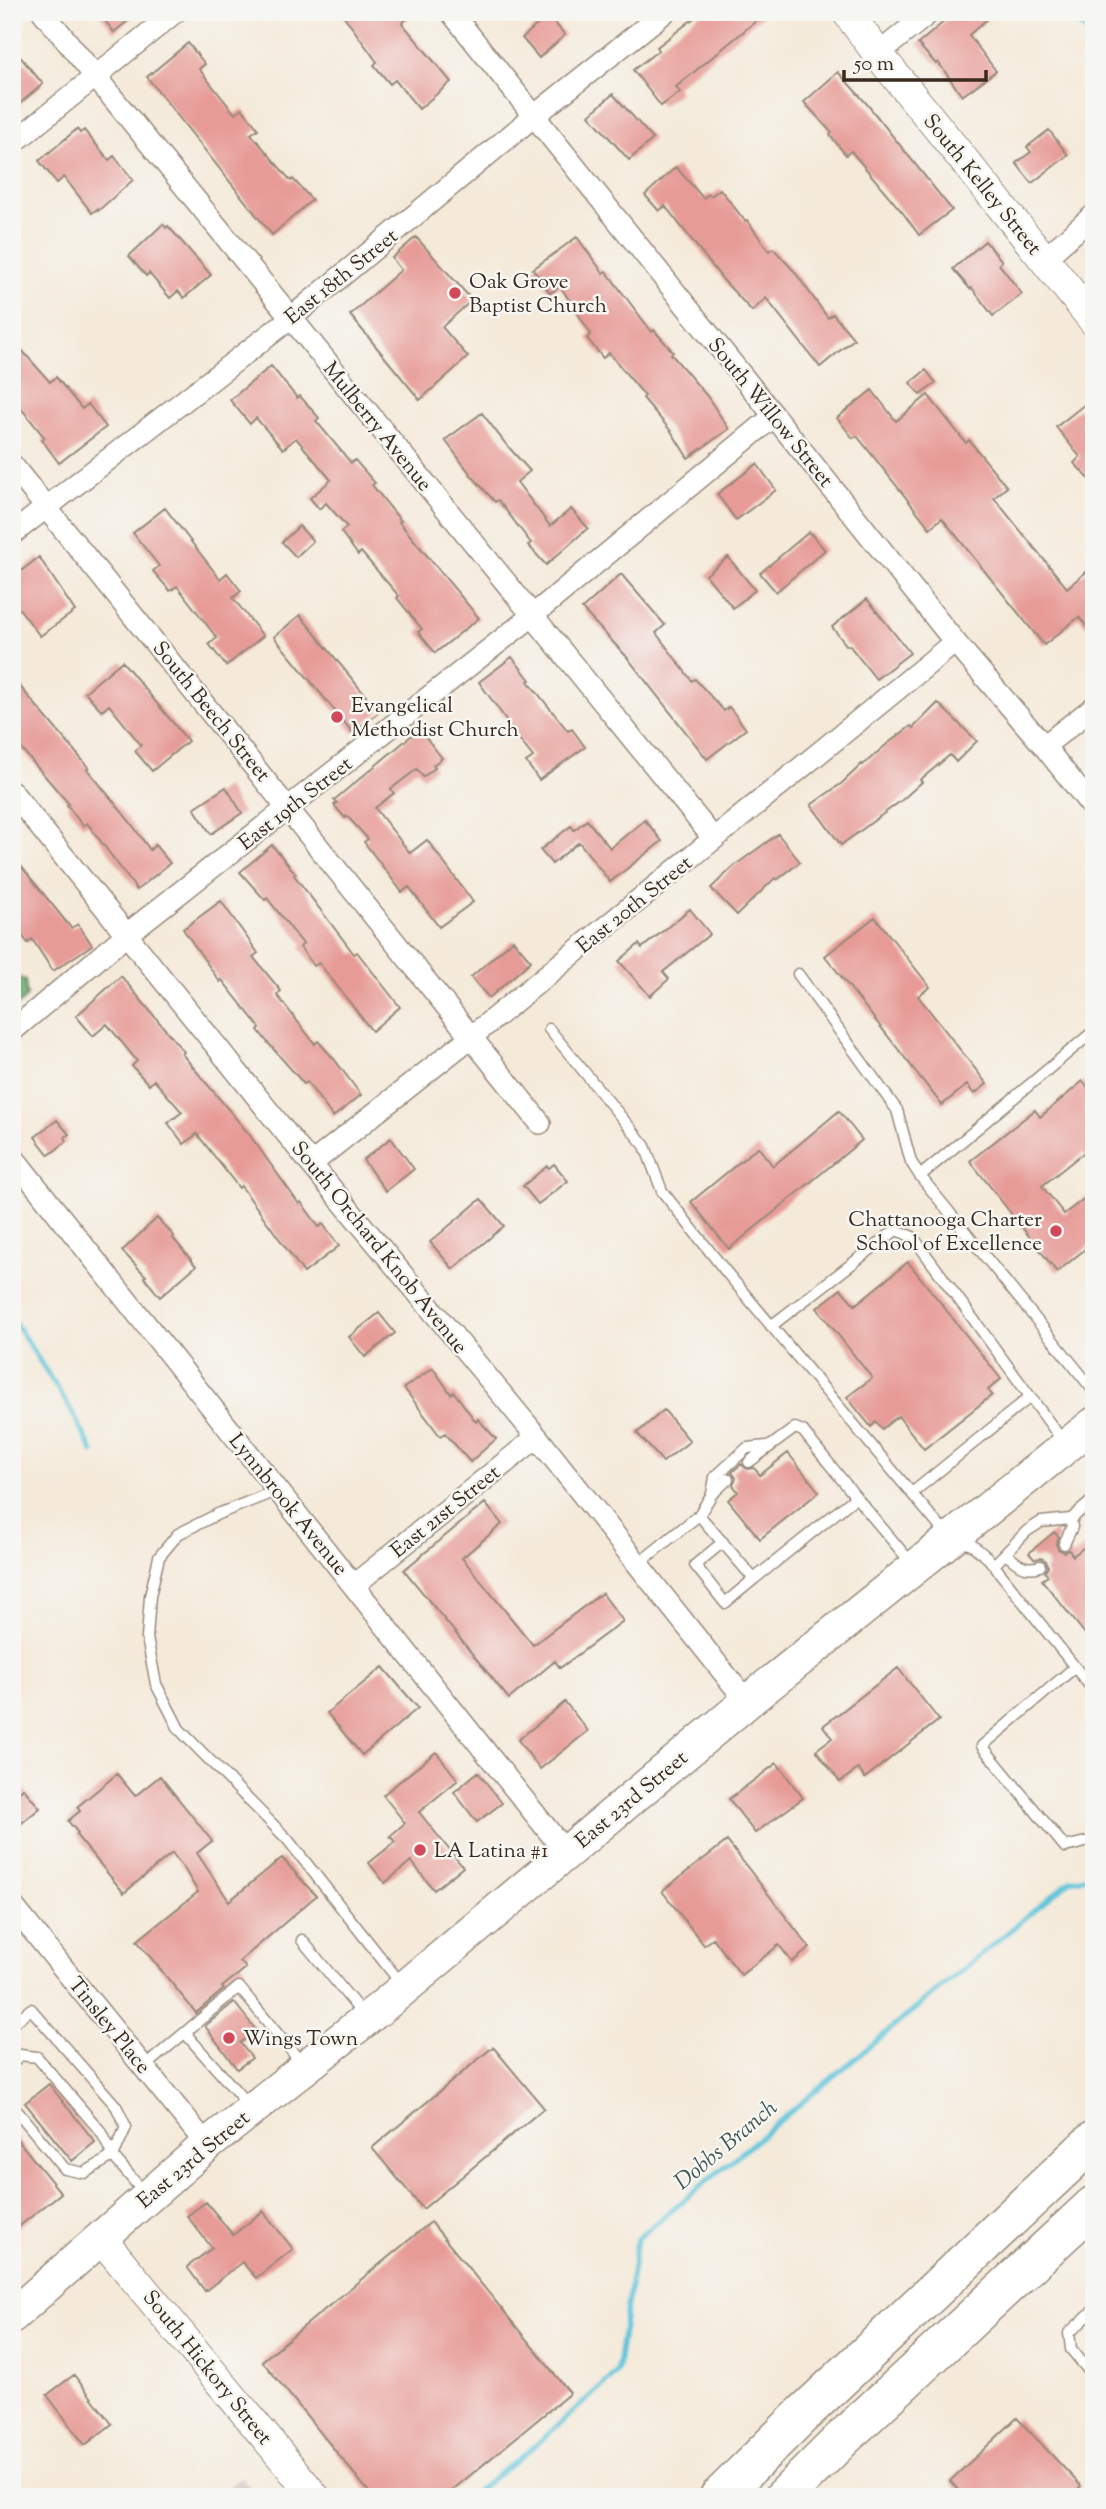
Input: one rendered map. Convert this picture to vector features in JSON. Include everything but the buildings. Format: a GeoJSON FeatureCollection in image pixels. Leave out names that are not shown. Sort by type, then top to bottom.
{"type":"FeatureCollection","features":[{"type":"Feature","properties":{"kind":"highway"},"geometry":{"type":"LineString","coordinates":[[719,2497],[804,2413],[1094,2140]]}},
{"type":"Feature","properties":{"kind":"highway"},"geometry":{"type":"LineString","coordinates":[[784,2497],[844,2437],[1094,2205]]}},
{"type":"Feature","properties":{"kind":"main road","name":"South Kelley Street"},"geometry":{"type":"LineString","coordinates":[[848,12],[878,54],[1094,321]]}},
{"type":"Feature","properties":{"kind":"main road","name":"East 23rd Street"},"geometry":{"type":"LineString","coordinates":[[12,2316],[208,2145],[367,2019],[747,1702],[1094,1424]]}},
{"type":"Feature","properties":{"kind":"main road","name":"South Hickory Street"},"geometry":{"type":"LineString","coordinates":[[101,2238],[315,2497]]}},
{"type":"Feature","properties":{"kind":"street","name":"Mulberry Avenue"},"geometry":{"type":"LineString","coordinates":[[43,12],[714,839]]}},
{"type":"Feature","properties":{"kind":"street"},"geometry":{"type":"LineString","coordinates":[[12,145],[175,12]]}},
{"type":"Feature","properties":{"kind":"street","name":"South Willow Street"},"geometry":{"type":"LineString","coordinates":[[451,12],[955,642],[1094,809]]}},
{"type":"Feature","properties":{"kind":"street","name":"East 18th Street"},"geometry":{"type":"LineString","coordinates":[[12,534],[291,318],[664,12]]}},
{"type":"Feature","properties":{"kind":"street"},"geometry":{"type":"LineString","coordinates":[[878,54],[929,12]]}},
{"type":"Feature","properties":{"kind":"street"},"geometry":{"type":"LineString","coordinates":[[1044,259],[1094,215]]}},
{"type":"Feature","properties":{"kind":"street","name":"East 19th Street"},"geometry":{"type":"LineString","coordinates":[[12,1031],[126,935],[532,616],[774,416]]}},
{"type":"Feature","properties":{"kind":"street","name":"South Beech Street"},"geometry":{"type":"LineString","coordinates":[[12,465],[540,1123]]}},
{"type":"Feature","properties":{"kind":"street","name":"East 20th Street"},"geometry":{"type":"LineString","coordinates":[[311,1164],[955,642]]}},
{"type":"Feature","properties":{"kind":"street"},"geometry":{"type":"LineString","coordinates":[[1044,746],[1094,707]]}},
{"type":"Feature","properties":{"kind":"street","name":"South Orchard Knob Avenue"},"geometry":{"type":"LineString","coordinates":[[12,792],[311,1164],[537,1437],[747,1702]]}},
{"type":"Feature","properties":{"kind":"street","name":"Lynnbrook Avenue"},"geometry":{"type":"LineString","coordinates":[[12,1156],[566,1853]]}},
{"type":"Feature","properties":{"kind":"street","name":"East 21st Street"},"geometry":{"type":"LineString","coordinates":[[354,1585],[537,1437]]}},
{"type":"Feature","properties":{"kind":"street","name":"Tinsley Place"},"geometry":{"type":"LineString","coordinates":[[12,1905],[208,2145]]}},
{"type":"Feature","properties":{"kind":"lane"},"geometry":{"type":"LineString","coordinates":[[798,974],[897,1110],[911,1162],[920,1175],[1094,1391]]}},
{"type":"Feature","properties":{"kind":"lane"},"geometry":{"type":"LineString","coordinates":[[549,1029],[645,1146],[662,1191],[771,1326],[950,1539],[972,1545],[994,1565],[1094,1691]]}},
{"type":"Feature","properties":{"kind":"lane"},"geometry":{"type":"LineString","coordinates":[[920,1175],[1094,1031]]}},
{"type":"Feature","properties":{"kind":"lane"},"geometry":{"type":"LineString","coordinates":[[771,1326],[897,1230],[913,1237],[1066,1446]]}},
{"type":"Feature","properties":{"kind":"lane"},"geometry":{"type":"LineString","coordinates":[[912,1493],[1030,1397]]}},
{"type":"Feature","properties":{"kind":"lane"},"geometry":{"type":"LineString","coordinates":[[749,1462],[795,1428],[803,1431],[915,1567]]}},
{"type":"Feature","properties":{"kind":"lane"},"geometry":{"type":"LineString","coordinates":[[712,1494],[715,1477],[747,1448],[770,1446]]}},
{"type":"Feature","properties":{"kind":"lane"},"geometry":{"type":"LineString","coordinates":[[638,1564],[699,1515],[712,1494],[728,1479]]}},
{"type":"Feature","properties":{"kind":"lane"},"geometry":{"type":"LineString","coordinates":[[278,1490],[218,1514],[178,1534],[159,1557],[150,1596],[147,1638],[156,1684],[180,1729],[288,1840],[404,1988]]}},
{"type":"Feature","properties":{"kind":"lane"},"geometry":{"type":"LineString","coordinates":[[723,1542],[695,1565],[725,1602],[856,1497]]}},
{"type":"Feature","properties":{"kind":"lane"},"geometry":{"type":"LineString","coordinates":[[994,1565],[1027,1531],[1041,1522],[1071,1519],[1094,1499]]}},
{"type":"Feature","properties":{"kind":"lane"},"geometry":{"type":"LineString","coordinates":[[699,1515],[754,1579]]}},
{"type":"Feature","properties":{"kind":"lane"},"geometry":{"type":"LineString","coordinates":[[1064,1544],[1072,1527],[1071,1519]]}},
{"type":"Feature","properties":{"kind":"lane"},"geometry":{"type":"LineString","coordinates":[[1006,1554],[1019,1565],[1031,1569],[1040,1566]]}},
{"type":"Feature","properties":{"kind":"lane"},"geometry":{"type":"LineString","coordinates":[[1074,1667],[982,1746],[1065,1847],[1094,1840]]}},
{"type":"Feature","properties":{"kind":"lane"},"geometry":{"type":"LineString","coordinates":[[302,1940],[367,2019]]}},
{"type":"Feature","properties":{"kind":"lane"},"geometry":{"type":"LineString","coordinates":[[144,2067],[239,1987],[306,2067]]}},
{"type":"Feature","properties":{"kind":"lane"},"geometry":{"type":"LineString","coordinates":[[12,2024],[31,2009],[116,2106],[127,2127],[113,2156],[84,2173],[65,2169],[12,2102]]}},
{"type":"Feature","properties":{"kind":"lane"},"geometry":{"type":"LineString","coordinates":[[185,2033],[252,2110]]}},
{"type":"Feature","properties":{"kind":"lane"},"geometry":{"type":"LineString","coordinates":[[12,2063],[20,2056],[37,2057],[102,2133],[113,2156],[148,2197]]}},
{"type":"Feature","properties":{"kind":"lane"},"geometry":{"type":"LineString","coordinates":[[1094,2310],[1069,2333],[1071,2349],[1094,2377]]}},
{"type":"Feature","properties":{"kind":"shaded area"},"geometry":{"type":"Polygon","coordinates":[[[241,2477],[258,2497],[217,2497],[241,2477]]]}},
{"type":"Feature","properties":{"kind":"green space"},"geometry":{"type":"Polygon","coordinates":[[[12,975],[25,980],[27,997],[12,1010],[12,975]]]}},
{"type":"Feature","properties":{"kind":"waterway"},"geometry":{"type":"LineString","coordinates":[[1063,12],[1094,37]]}},
{"type":"Feature","properties":{"kind":"waterway"},"geometry":{"type":"LineString","coordinates":[[12,1318],[71,1410],[93,1452]]}},
{"type":"Feature","properties":{"kind":"waterway","name":"Dobbs Branch"},"geometry":{"type":"LineString","coordinates":[[468,2497],[530,2450],[617,2373],[637,2239],[1071,1880],[1094,1875]]}},
{"type":"Feature","properties":{"kind":"place","name":"Oak Grove Baptist Church"},"geometry":{"type":"Point","coordinates":[455,293]}},
{"type":"Feature","properties":{"kind":"place","name":"Evangelical Methodist Church"},"geometry":{"type":"Point","coordinates":[337,717]}},
{"type":"Feature","properties":{"kind":"place","name":"Chattanooga Charter School of Excellence"},"geometry":{"type":"Point","coordinates":[1056,1231]}},
{"type":"Feature","properties":{"kind":"place","name":"LA Latina #1"},"geometry":{"type":"Point","coordinates":[420,1850]}},
{"type":"Feature","properties":{"kind":"place","name":"Wings Town"},"geometry":{"type":"Point","coordinates":[229,2038]}}]}
